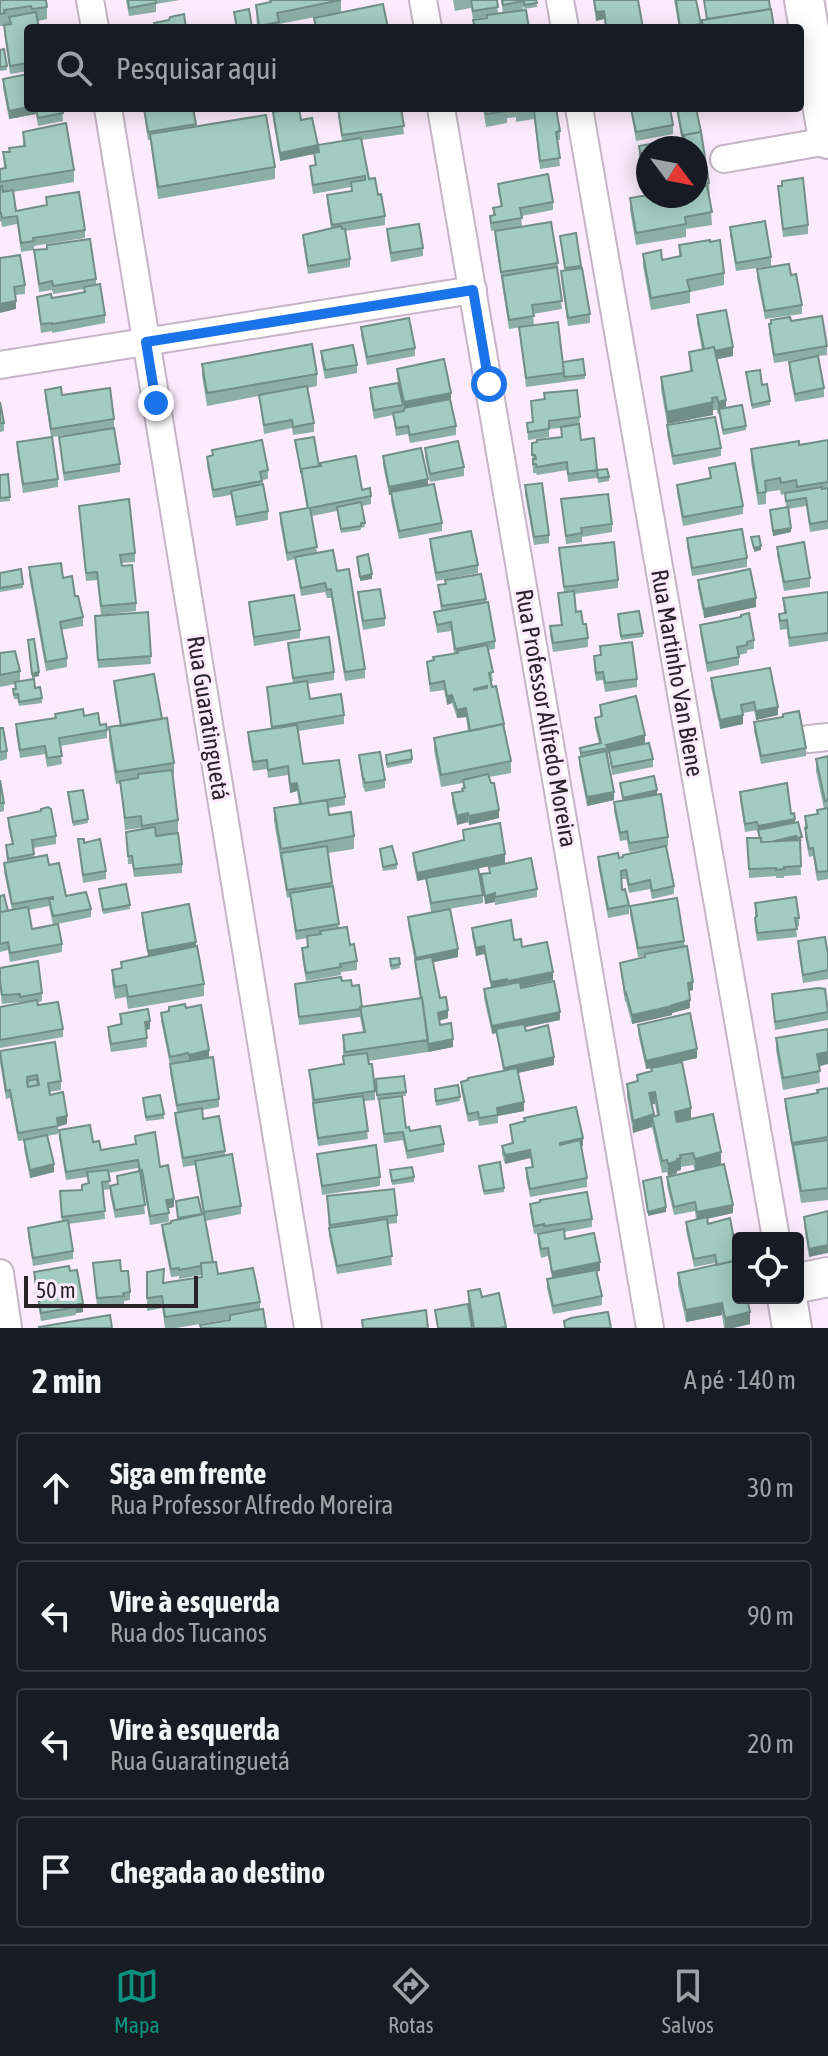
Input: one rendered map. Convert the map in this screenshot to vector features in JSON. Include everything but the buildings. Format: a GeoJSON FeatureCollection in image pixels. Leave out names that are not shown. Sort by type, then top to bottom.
{"type":"FeatureCollection","features":[{"type":"Feature","properties":{"kind":"street"},"geometry":{"type":"LineString","coordinates":[[90,0],[94,24]]}},
{"type":"Feature","properties":{"kind":"street"},"geometry":{"type":"LineString","coordinates":[[423,0],[427,24]]}},
{"type":"Feature","properties":{"kind":"street"},"geometry":{"type":"LineString","coordinates":[[560,0],[564,24]]}},
{"type":"Feature","properties":{"kind":"street"},"geometry":{"type":"LineString","coordinates":[[724,159],[828,140],[804,0]]}},
{"type":"Feature","properties":{"kind":"street","name":"Rua Guaratinguetá"},"geometry":{"type":"LineString","coordinates":[[109,112],[308,1328]]}},
{"type":"Feature","properties":{"kind":"street","name":"Rua Professor Alfredo Moreira"},"geometry":{"type":"LineString","coordinates":[[442,112],[650,1328]]}},
{"type":"Feature","properties":{"kind":"street","name":"Rua Martinho Van Biene"},"geometry":{"type":"LineString","coordinates":[[580,112],[775,1232]]}},
{"type":"Feature","properties":{"kind":"street"},"geometry":{"type":"LineString","coordinates":[[0,365],[473,290]]}},
{"type":"Feature","properties":{"kind":"street"},"geometry":{"type":"LineString","coordinates":[[0,1273],[8,1328]]}},
{"type":"Feature","properties":{"kind":"street"},"geometry":{"type":"LineString","coordinates":[[804,1282],[828,1277]]}},
{"type":"Feature","properties":{"kind":"street"},"geometry":{"type":"LineString","coordinates":[[788,1304],[792,1328]]}},
{"type":"Feature","properties":{"kind":"route"},"geometry":{"type":"LineString","coordinates":[[156,403],[146,342],[473,290],[489,384]]}}]}
